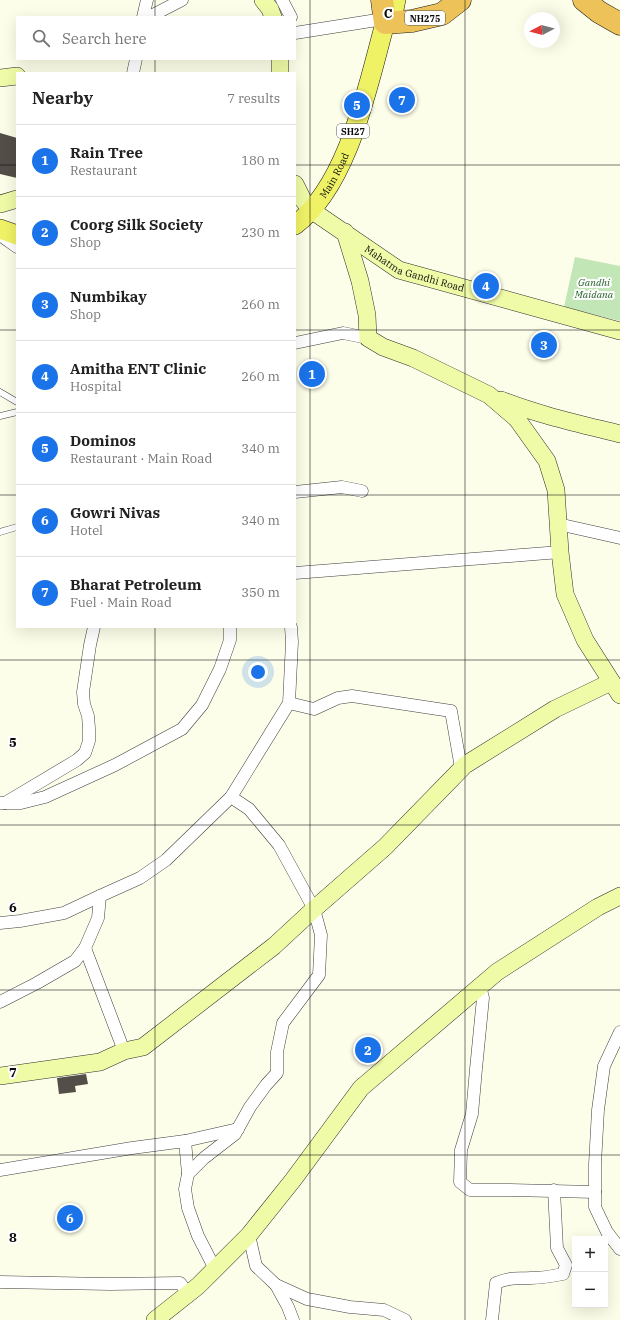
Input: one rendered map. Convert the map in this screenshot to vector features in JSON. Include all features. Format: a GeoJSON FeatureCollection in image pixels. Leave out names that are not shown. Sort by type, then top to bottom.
{"type":"FeatureCollection","features":[{"type":"Feature","properties":{"kind":"highway","name":"NH275"},"geometry":{"type":"LineString","coordinates":[[381,14],[412,20],[442,14],[460,0]]}},
{"type":"Feature","properties":{"kind":"highway"},"geometry":{"type":"LineString","coordinates":[[584,0],[599,12],[620,24]]}},
{"type":"Feature","properties":{"kind":"main road","name":"SH27"},"geometry":{"type":"LineString","coordinates":[[381,14],[394,10],[396,0]]}},
{"type":"Feature","properties":{"kind":"main road","name":"Main Road"},"geometry":{"type":"LineString","coordinates":[[296,224],[311,210],[326,190],[340,166],[367,89],[381,14]]}},
{"type":"Feature","properties":{"kind":"main road"},"geometry":{"type":"LineString","coordinates":[[0,229],[16,235]]}},
{"type":"Feature","properties":{"kind":"street"},"geometry":{"type":"LineString","coordinates":[[143,16],[146,0]]}},
{"type":"Feature","properties":{"kind":"street"},"geometry":{"type":"LineString","coordinates":[[151,16],[182,0]]}},
{"type":"Feature","properties":{"kind":"street"},"geometry":{"type":"LineString","coordinates":[[263,0],[270,9],[273,16]]}},
{"type":"Feature","properties":{"kind":"street"},"geometry":{"type":"LineString","coordinates":[[282,0],[290,16]]}},
{"type":"Feature","properties":{"kind":"street"},"geometry":{"type":"LineString","coordinates":[[296,31],[381,14],[371,0]]}},
{"type":"Feature","properties":{"kind":"street"},"geometry":{"type":"LineString","coordinates":[[134,72],[136,60]]}},
{"type":"Feature","properties":{"kind":"street"},"geometry":{"type":"LineString","coordinates":[[280,60],[280,72]]}},
{"type":"Feature","properties":{"kind":"street"},"geometry":{"type":"LineString","coordinates":[[0,78],[16,76]]}},
{"type":"Feature","properties":{"kind":"street"},"geometry":{"type":"LineString","coordinates":[[296,186],[303,200],[311,210]]}},
{"type":"Feature","properties":{"kind":"street"},"geometry":{"type":"LineString","coordinates":[[0,204],[16,199]]}},
{"type":"Feature","properties":{"kind":"street","name":"Mahatma Gandhi Road"},"geometry":{"type":"LineString","coordinates":[[311,210],[399,270],[620,331]]}},
{"type":"Feature","properties":{"kind":"street"},"geometry":{"type":"LineString","coordinates":[[344,232],[360,280],[367,314],[368,338]]}},
{"type":"Feature","properties":{"kind":"street"},"geometry":{"type":"LineString","coordinates":[[0,235],[16,246]]}},
{"type":"Feature","properties":{"kind":"street"},"geometry":{"type":"LineString","coordinates":[[296,343],[343,333],[368,338],[383,347],[413,358],[489,395],[519,407],[620,434]]}},
{"type":"Feature","properties":{"kind":"street"},"geometry":{"type":"LineString","coordinates":[[0,1076],[100,1062],[124,1051],[143,1047],[274,946],[385,847],[461,768],[555,709],[616,688],[585,640],[565,594],[560,552],[556,490],[547,461],[517,419],[489,395]]}},
{"type":"Feature","properties":{"kind":"street"},"geometry":{"type":"LineString","coordinates":[[296,492],[342,488],[362,491]]}},
{"type":"Feature","properties":{"kind":"street"},"geometry":{"type":"LineString","coordinates":[[558,524],[620,538]]}},
{"type":"Feature","properties":{"kind":"street"},"geometry":{"type":"LineString","coordinates":[[296,573],[560,552]]}},
{"type":"Feature","properties":{"kind":"street"},"geometry":{"type":"LineString","coordinates":[[2,803],[77,760],[85,752],[89,741],[89,728],[83,692],[94,628]]}},
{"type":"Feature","properties":{"kind":"street"},"geometry":{"type":"LineString","coordinates":[[2,803],[22,803],[45,797],[115,765],[182,729],[202,705],[220,669],[230,640],[230,628]]}},
{"type":"Feature","properties":{"kind":"street"},"geometry":{"type":"LineString","coordinates":[[0,923],[20,921],[64,912],[140,878],[166,860],[231,797],[289,703],[292,642],[291,628]]}},
{"type":"Feature","properties":{"kind":"street"},"geometry":{"type":"LineString","coordinates":[[289,703],[314,709],[338,698],[352,696],[452,711],[461,768]]}},
{"type":"Feature","properties":{"kind":"street"},"geometry":{"type":"LineString","coordinates":[[188,1174],[204,1158],[235,1134],[250,1107],[266,1084],[277,1073],[277,1052],[283,1023],[319,975],[321,935],[314,909],[279,845],[249,809],[231,797]]}},
{"type":"Feature","properties":{"kind":"street"},"geometry":{"type":"LineString","coordinates":[[0,1002],[75,961],[85,948],[98,918],[100,896]]}},
{"type":"Feature","properties":{"kind":"street"},"geometry":{"type":"LineString","coordinates":[[155,1320],[188,1294],[249,1235],[293,1180],[361,1088],[497,972],[598,907],[620,896]]}},
{"type":"Feature","properties":{"kind":"street"},"geometry":{"type":"LineString","coordinates":[[85,948],[124,1051]]}},
{"type":"Feature","properties":{"kind":"street"},"geometry":{"type":"LineString","coordinates":[[480,986],[483,998],[472,1114],[461,1150],[460,1182],[470,1190],[554,1190],[595,1192]]}},
{"type":"Feature","properties":{"kind":"street"},"geometry":{"type":"LineString","coordinates":[[620,1032],[604,1066],[598,1110],[594,1164],[595,1207],[607,1232],[620,1249]]}},
{"type":"Feature","properties":{"kind":"street"},"geometry":{"type":"LineString","coordinates":[[0,1170],[132,1148],[185,1141],[238,1129]]}},
{"type":"Feature","properties":{"kind":"street"},"geometry":{"type":"LineString","coordinates":[[185,1141],[188,1174],[185,1189],[188,1208],[198,1236],[215,1269]]}},
{"type":"Feature","properties":{"kind":"street"},"geometry":{"type":"LineString","coordinates":[[492,1320],[496,1283],[507,1278],[538,1278],[563,1274],[566,1265],[557,1248],[554,1190]]}},
{"type":"Feature","properties":{"kind":"street"},"geometry":{"type":"LineString","coordinates":[[249,1235],[256,1266],[276,1285],[293,1320]]}},
{"type":"Feature","properties":{"kind":"street"},"geometry":{"type":"LineString","coordinates":[[0,1282],[110,1284],[180,1283],[188,1294]]}},
{"type":"Feature","properties":{"kind":"street"},"geometry":{"type":"LineString","coordinates":[[276,1285],[307,1299],[350,1307],[384,1310],[406,1320]]}},
{"type":"Feature","properties":{"kind":"lane"},"geometry":{"type":"LineString","coordinates":[[0,392],[16,401]]}},
{"type":"Feature","properties":{"kind":"lane"},"geometry":{"type":"LineString","coordinates":[[0,416],[16,412]]}},
{"type":"Feature","properties":{"kind":"lane"},"geometry":{"type":"LineString","coordinates":[[0,532],[16,528]]}},
{"type":"Feature","properties":{"kind":"green space","name":"Gandhi Maidana"},"geometry":{"type":"Polygon","coordinates":[[[575,257],[620,266],[620,321],[564,307],[575,257]]]}},
{"type":"Feature","properties":{"kind":"building"},"geometry":{"type":"Polygon","coordinates":[[[0,133],[16,138],[16,178],[0,174],[0,133]]]}},
{"type":"Feature","properties":{"kind":"building"},"geometry":{"type":"Polygon","coordinates":[[[86,1074],[88,1084],[75,1086],[76,1092],[59,1094],[57,1078],[86,1074]]]}},
{"type":"Feature","properties":{"kind":"place","name":"Bharat Petroleum"},"geometry":{"type":"Point","coordinates":[402,100]}},
{"type":"Feature","properties":{"kind":"place","name":"Dominos"},"geometry":{"type":"Point","coordinates":[357,105]}},
{"type":"Feature","properties":{"kind":"place","name":"Amitha ENT Clinic"},"geometry":{"type":"Point","coordinates":[486,286]}},
{"type":"Feature","properties":{"kind":"place","name":"Numbikay"},"geometry":{"type":"Point","coordinates":[544,345]}},
{"type":"Feature","properties":{"kind":"place","name":"Rain Tree"},"geometry":{"type":"Point","coordinates":[312,374]}},
{"type":"Feature","properties":{"kind":"place","name":"Coorg Silk Society"},"geometry":{"type":"Point","coordinates":[368,1050]}},
{"type":"Feature","properties":{"kind":"place","name":"Gowri Nivas"},"geometry":{"type":"Point","coordinates":[70,1218]}}]}
